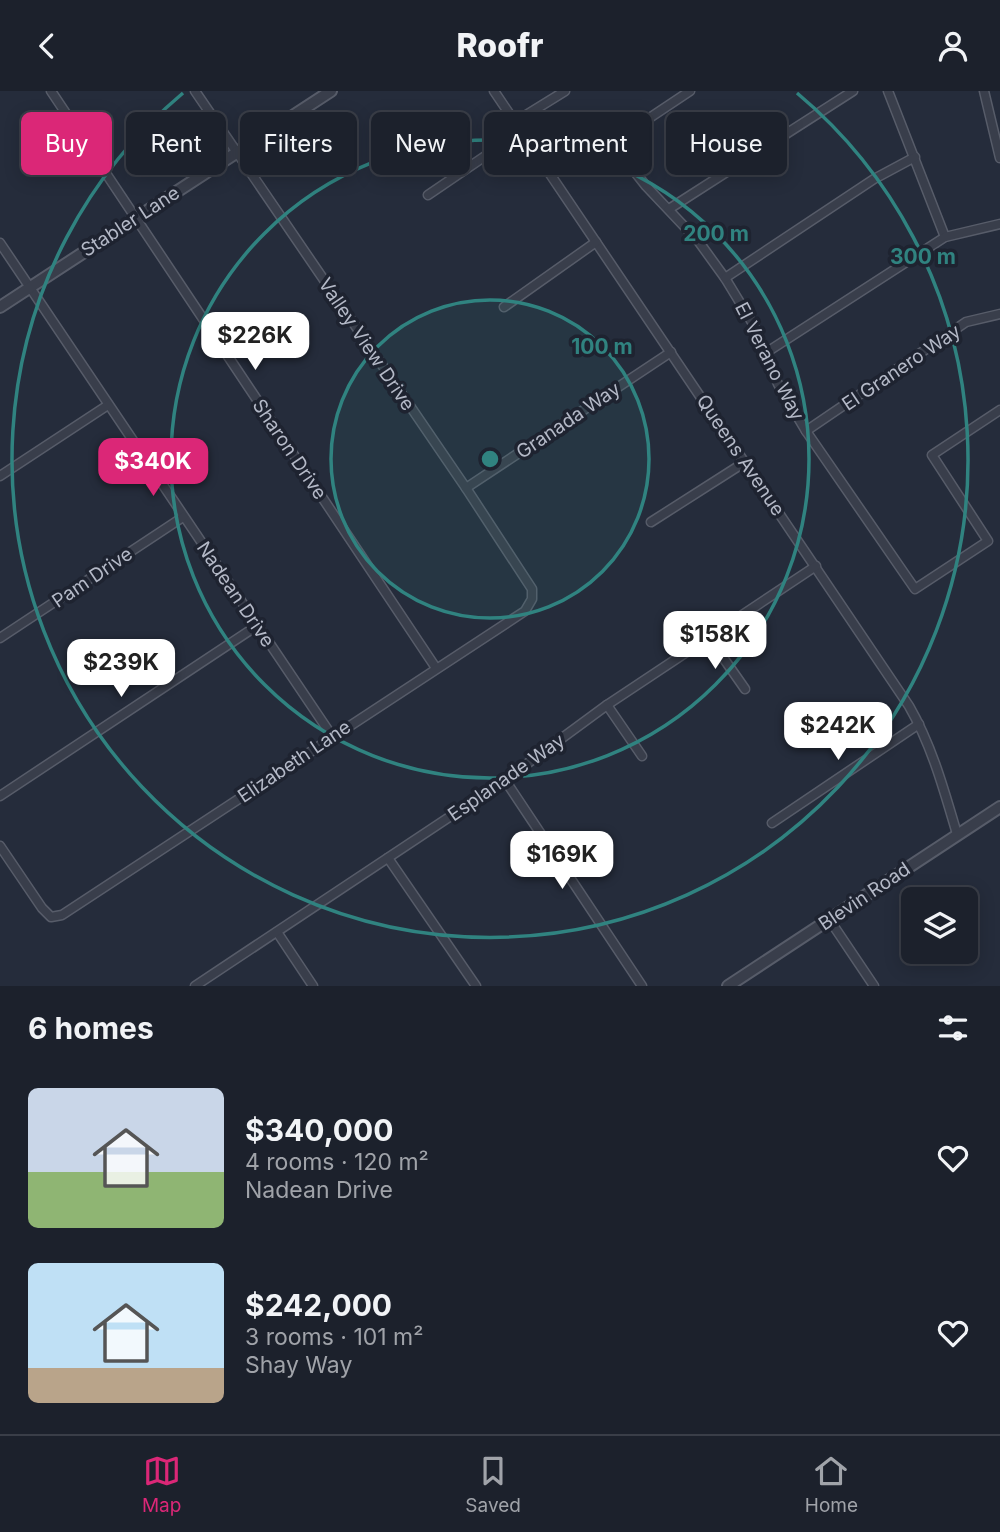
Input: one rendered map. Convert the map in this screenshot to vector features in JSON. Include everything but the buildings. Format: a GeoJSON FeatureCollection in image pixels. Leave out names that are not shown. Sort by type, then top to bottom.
{"type":"FeatureCollection","features":[{"type":"Feature","properties":{"kind":"street","name":"Sharon Drive"},"geometry":{"type":"LineString","coordinates":[[51,91],[436,667]]}},
{"type":"Feature","properties":{"kind":"street","name":"Valley View Drive"},"geometry":{"type":"LineString","coordinates":[[195,91],[466,488],[532,589],[532,599]]}},
{"type":"Feature","properties":{"kind":"street","name":"Stabler Lane"},"geometry":{"type":"LineString","coordinates":[[0,307],[331,91]]}},
{"type":"Feature","properties":{"kind":"street","name":"Queens Avenue"},"geometry":{"type":"LineString","coordinates":[[494,91],[509,112]]}},
{"type":"Feature","properties":{"kind":"street"},"geometry":{"type":"LineString","coordinates":[[532,112],[565,91]]}},
{"type":"Feature","properties":{"kind":"street","name":"El Verano Way"},"geometry":{"type":"LineString","coordinates":[[690,91],[612,143],[646,186],[699,242],[725,278],[753,324],[778,384],[806,431],[915,589],[988,541],[932,455],[1000,410]]}},
{"type":"Feature","properties":{"kind":"street"},"geometry":{"type":"LineString","coordinates":[[669,209],[853,91]]}},
{"type":"Feature","properties":{"kind":"street"},"geometry":{"type":"LineString","coordinates":[[888,91],[945,237]]}},
{"type":"Feature","properties":{"kind":"street"},"geometry":{"type":"LineString","coordinates":[[984,91],[1000,158]]}},
{"type":"Feature","properties":{"kind":"street"},"geometry":{"type":"LineString","coordinates":[[428,195],[484,157]]}},
{"type":"Feature","properties":{"kind":"street"},"geometry":{"type":"LineString","coordinates":[[725,278],[874,179],[915,157]]}},
{"type":"Feature","properties":{"kind":"street","name":"Queens Avenue"},"geometry":{"type":"LineString","coordinates":[[551,175],[816,566],[919,724],[939,771],[957,834]]}},
{"type":"Feature","properties":{"kind":"street"},"geometry":{"type":"LineString","coordinates":[[764,354],[945,237],[1000,224]]}},
{"type":"Feature","properties":{"kind":"street"},"geometry":{"type":"LineString","coordinates":[[504,307],[596,242]]}},
{"type":"Feature","properties":{"kind":"street","name":"Nadean Drive"},"geometry":{"type":"LineString","coordinates":[[0,243],[332,736]]}},
{"type":"Feature","properties":{"kind":"street","name":"El Granero Way"},"geometry":{"type":"LineString","coordinates":[[806,431],[966,322],[1000,314]]}},
{"type":"Feature","properties":{"kind":"street","name":"Granada Way"},"geometry":{"type":"LineString","coordinates":[[466,488],[671,352]]}},
{"type":"Feature","properties":{"kind":"street"},"geometry":{"type":"LineString","coordinates":[[0,476],[108,405]]}},
{"type":"Feature","properties":{"kind":"street"},"geometry":{"type":"LineString","coordinates":[[651,523],[744,462]]}},
{"type":"Feature","properties":{"kind":"street","name":"Pam Drive"},"geometry":{"type":"LineString","coordinates":[[0,638],[183,517]]}},
{"type":"Feature","properties":{"kind":"street","name":"Esplanade Way"},"geometry":{"type":"LineString","coordinates":[[194,986],[505,780],[607,705],[816,566]]}},
{"type":"Feature","properties":{"kind":"street","name":"Elizabeth Lane"},"geometry":{"type":"LineString","coordinates":[[0,846],[42,908],[51,917],[62,915],[525,611],[532,599]]}},
{"type":"Feature","properties":{"kind":"street"},"geometry":{"type":"LineString","coordinates":[[0,796],[258,625]]}},
{"type":"Feature","properties":{"kind":"street"},"geometry":{"type":"LineString","coordinates":[[708,636],[745,689]]}},
{"type":"Feature","properties":{"kind":"street"},"geometry":{"type":"LineString","coordinates":[[607,705],[642,756]]}},
{"type":"Feature","properties":{"kind":"street"},"geometry":{"type":"LineString","coordinates":[[772,823],[919,724]]}},
{"type":"Feature","properties":{"kind":"street"},"geometry":{"type":"LineString","coordinates":[[505,780],[642,986]]}},
{"type":"Feature","properties":{"kind":"street","name":"Blevin Road"},"geometry":{"type":"LineString","coordinates":[[728,986],[1000,807]]}},
{"type":"Feature","properties":{"kind":"street"},"geometry":{"type":"LineString","coordinates":[[388,857],[476,986]]}},
{"type":"Feature","properties":{"kind":"street"},"geometry":{"type":"LineString","coordinates":[[829,919],[874,986]]}},
{"type":"Feature","properties":{"kind":"street"},"geometry":{"type":"LineString","coordinates":[[277,932],[313,986]]}}]}
